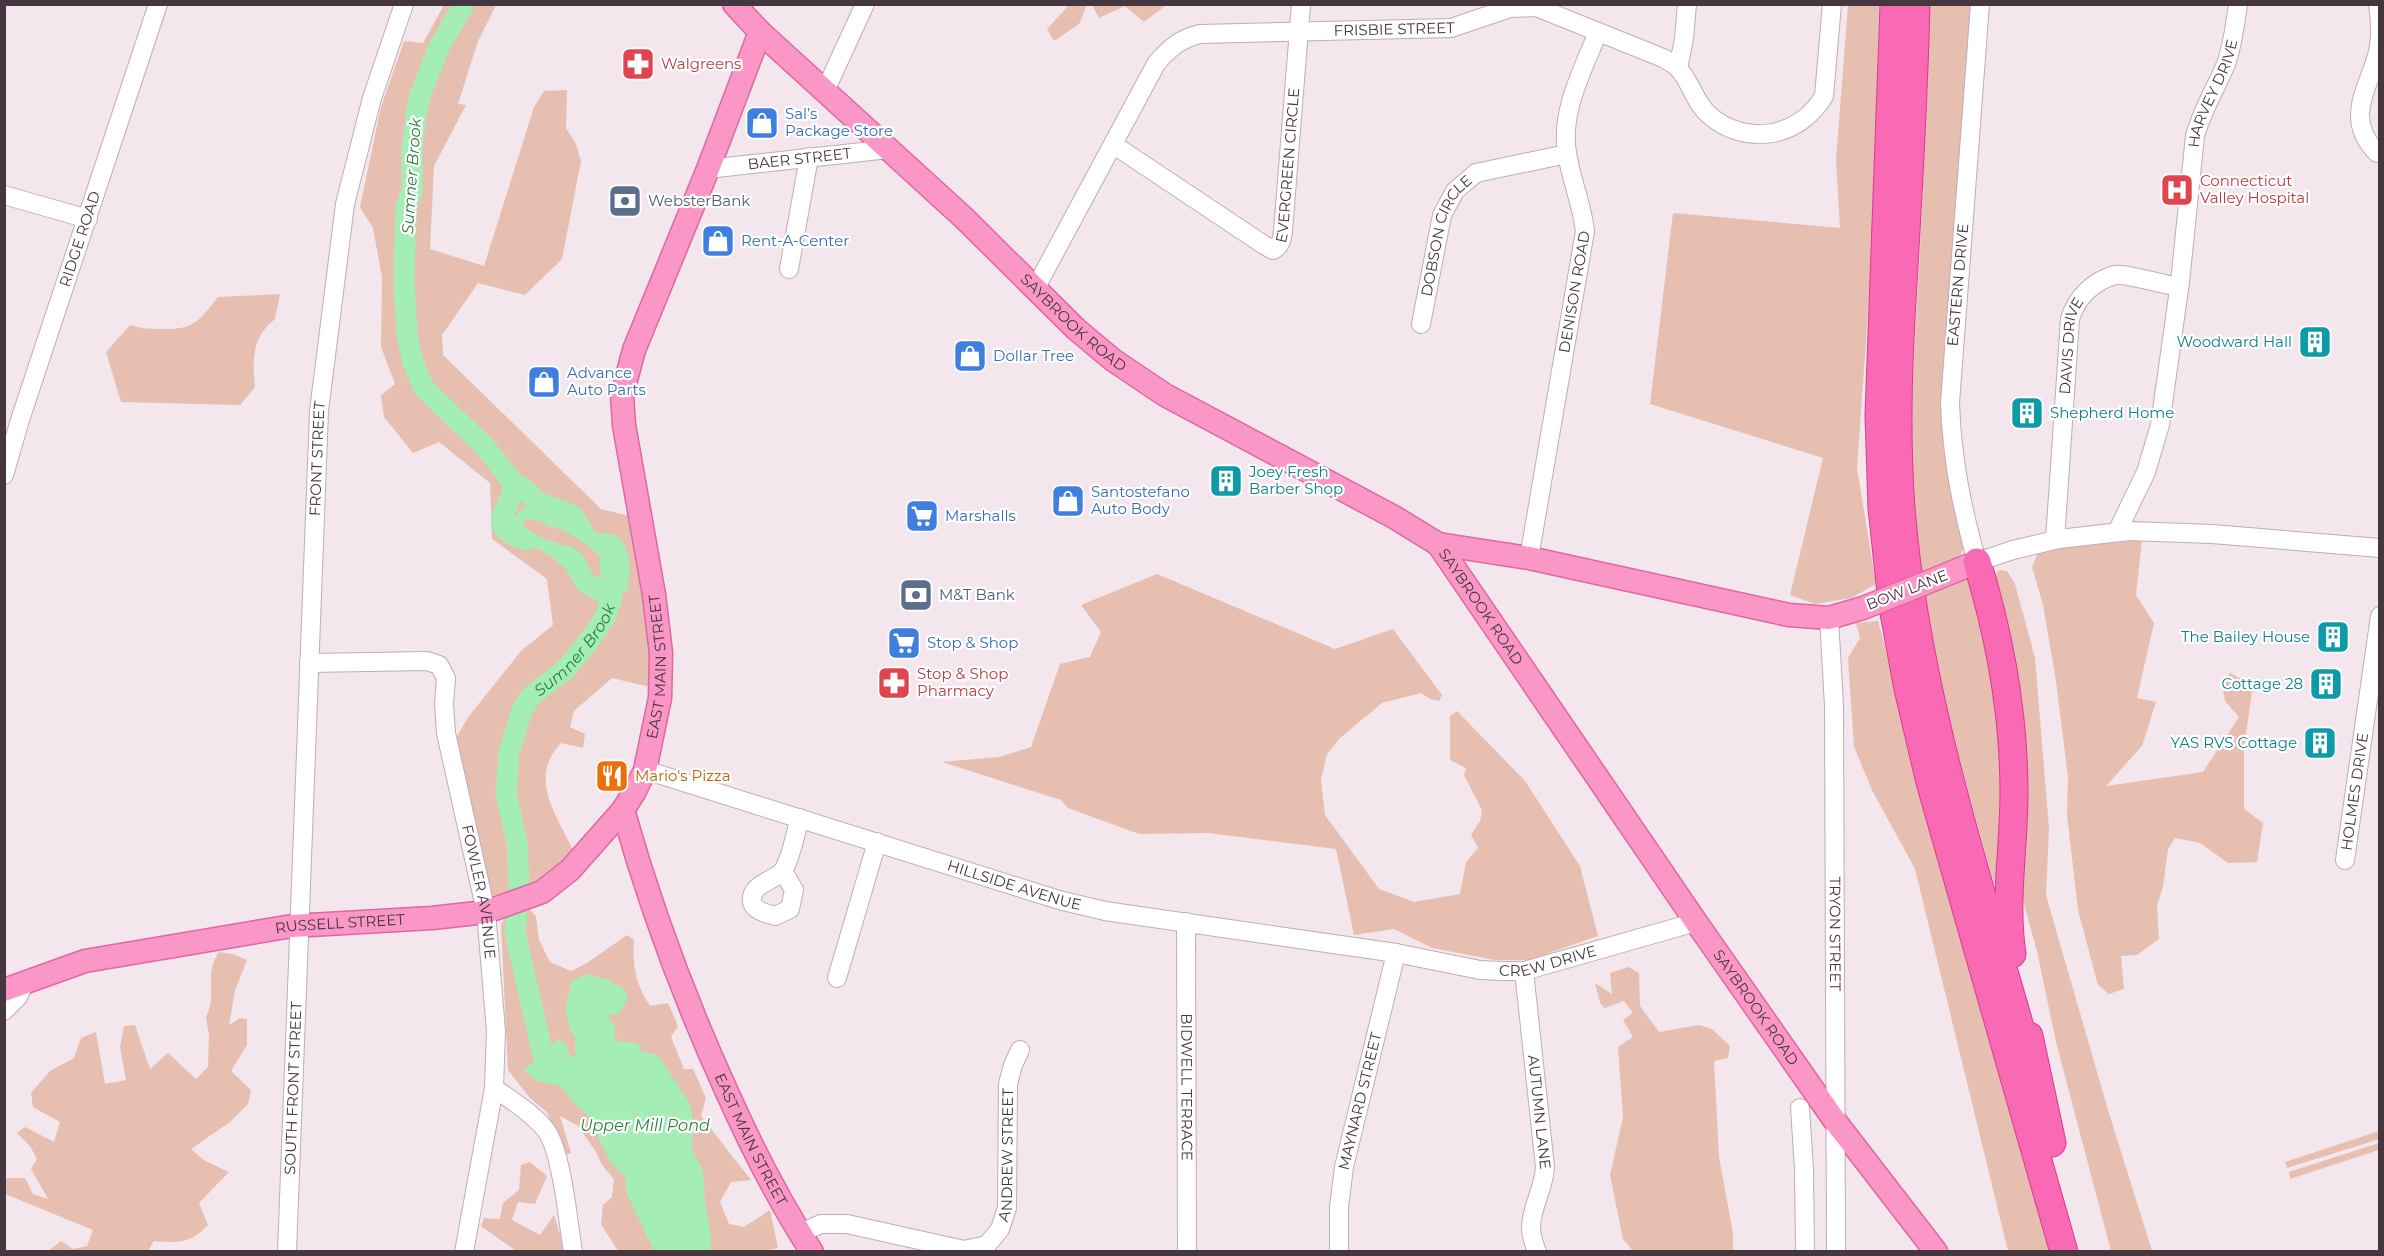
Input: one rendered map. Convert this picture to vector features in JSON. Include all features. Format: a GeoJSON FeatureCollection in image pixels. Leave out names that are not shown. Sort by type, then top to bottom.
{"type":"FeatureCollection","features":[{"type":"Feature","properties":{"kind":"highway"},"geometry":{"type":"LineString","coordinates":[[1894,4],[1879,416],[1882,508],[1892,602],[1908,689],[1930,782],[2064,1251]]}},
{"type":"Feature","properties":{"kind":"highway"},"geometry":{"type":"LineString","coordinates":[[1916,4],[1898,382],[1899,462],[1906,553],[1918,643],[1937,732],[2083,1251]]}},
{"type":"Feature","properties":{"kind":"highway"},"geometry":{"type":"LineString","coordinates":[[1977,562],[2001,662],[2012,741],[2014,807],[2009,935],[2052,1143]]}},
{"type":"Feature","properties":{"kind":"main road"},"geometry":{"type":"LineString","coordinates":[[734,4],[760,32]]}},
{"type":"Feature","properties":{"kind":"main road","name":"SAYBROOK ROAD"},"geometry":{"type":"LineString","coordinates":[[760,32],[964,218],[1076,329],[1113,360],[1159,391],[1394,517],[1438,544],[1696,922],[1836,1121],[1936,1251]]}},
{"type":"Feature","properties":{"kind":"main road","name":"EAST MAIN STREET"},"geometry":{"type":"LineString","coordinates":[[760,32],[708,168],[641,330],[627,371],[622,395],[630,463],[662,653],[660,698],[645,770],[623,810],[639,864],[703,1039],[764,1172],[806,1242]]}},
{"type":"Feature","properties":{"kind":"main road","name":"BOW LANE"},"geometry":{"type":"LineString","coordinates":[[1438,544],[1529,558],[1789,615],[1829,618],[1863,608],[1977,562]]}},
{"type":"Feature","properties":{"kind":"main road","name":"RUSSELL STREET"},"geometry":{"type":"LineString","coordinates":[[15,986],[93,960],[301,925],[432,918],[495,909],[542,892],[570,870],[623,810]]}},
{"type":"Feature","properties":{"kind":"street","name":"RIDGE ROAD"},"geometry":{"type":"LineString","coordinates":[[4,475],[20,420],[158,4]]}},
{"type":"Feature","properties":{"kind":"street","name":"FRONT STREET"},"geometry":{"type":"LineString","coordinates":[[301,925],[319,411],[345,204],[372,98],[404,4]]}},
{"type":"Feature","properties":{"kind":"street"},"geometry":{"type":"LineString","coordinates":[[825,91],[865,4]]}},
{"type":"Feature","properties":{"kind":"street"},"geometry":{"type":"LineString","coordinates":[[1300,31],[1301,4]]}},
{"type":"Feature","properties":{"kind":"street"},"geometry":{"type":"LineString","coordinates":[[1678,68],[1684,39],[1687,4]]}},
{"type":"Feature","properties":{"kind":"street","name":"FRISBIE STREET"},"geometry":{"type":"LineString","coordinates":[[1035,289],[1156,64],[1173,45],[1185,37],[1200,34],[1450,28],[1510,8],[1548,7],[1598,32],[1663,58],[1678,68],[1707,114],[1737,132],[1752,135],[1770,134],[1805,121],[1817,108],[1824,96],[1826,83],[1832,4]]}},
{"type":"Feature","properties":{"kind":"street","name":"EASTERN DRIVE"},"geometry":{"type":"LineString","coordinates":[[1977,562],[1957,483],[1952,448],[1950,403],[1980,4]]}},
{"type":"Feature","properties":{"kind":"street","name":"HARVEY DRIVE"},"geometry":{"type":"LineString","coordinates":[[2117,532],[2146,472],[2160,425],[2179,288],[2195,136],[2200,115],[2226,65],[2233,43],[2238,4]]}},
{"type":"Feature","properties":{"kind":"street"},"geometry":{"type":"LineString","coordinates":[[2377,153],[2369,144],[2362,126],[2360,108],[2362,91],[2378,50],[2378,4]]}},
{"type":"Feature","properties":{"kind":"street","name":"EVERGREEN CIRCLE"},"geometry":{"type":"LineString","coordinates":[[1114,145],[1264,245],[1273,250],[1276,249],[1281,243],[1283,231],[1300,31]]}},
{"type":"Feature","properties":{"kind":"street","name":"DENISON ROAD"},"geometry":{"type":"LineString","coordinates":[[1529,558],[1585,231],[1584,216],[1567,154],[1565,131],[1571,102],[1598,32]]}},
{"type":"Feature","properties":{"kind":"street","name":"BAER STREET"},"geometry":{"type":"LineString","coordinates":[[708,168],[889,149]]}},
{"type":"Feature","properties":{"kind":"street","name":"DOBSON CIRCLE"},"geometry":{"type":"LineString","coordinates":[[1421,324],[1442,215],[1455,191],[1476,173],[1567,154]]}},
{"type":"Feature","properties":{"kind":"street"},"geometry":{"type":"LineString","coordinates":[[789,269],[809,157]]}},
{"type":"Feature","properties":{"kind":"street"},"geometry":{"type":"LineString","coordinates":[[4,195],[88,219]]}},
{"type":"Feature","properties":{"kind":"street","name":"DAVIS DRIVE"},"geometry":{"type":"LineString","coordinates":[[2055,540],[2070,319],[2073,310],[2079,298],[2093,285],[2116,274],[2179,288]]}},
{"type":"Feature","properties":{"kind":"street","name":"BOW LANE"},"geometry":{"type":"LineString","coordinates":[[1977,562],[2055,540],[2117,532],[2191,533],[2379,548]]}},
{"type":"Feature","properties":{"kind":"street","name":"HOLMES DRIVE"},"geometry":{"type":"LineString","coordinates":[[2345,860],[2379,616]]}},
{"type":"Feature","properties":{"kind":"street","name":"TRYON STREET"},"geometry":{"type":"LineString","coordinates":[[1829,618],[1834,706],[1836,1251]]}},
{"type":"Feature","properties":{"kind":"street","name":"FOWLER AVENUE"},"geometry":{"type":"LineString","coordinates":[[309,663],[427,661],[435,663],[442,669],[446,678],[444,704],[450,757],[495,909],[494,1088],[464,1251]]}},
{"type":"Feature","properties":{"kind":"street","name":"HILLSIDE AVENUE"},"geometry":{"type":"LineString","coordinates":[[645,770],[1059,900],[1105,911],[1396,953]]}},
{"type":"Feature","properties":{"kind":"street"},"geometry":{"type":"LineString","coordinates":[[783,871],[800,818]]}},
{"type":"Feature","properties":{"kind":"street"},"geometry":{"type":"LineString","coordinates":[[837,978],[877,842]]}},
{"type":"Feature","properties":{"kind":"street","name":"BIDWELL TERRACE"},"geometry":{"type":"LineString","coordinates":[[1186,922],[1187,1251]]}},
{"type":"Feature","properties":{"kind":"street","name":"CREW DRIVE"},"geometry":{"type":"LineString","coordinates":[[1396,953],[1480,970],[1524,970],[1696,922]]}},
{"type":"Feature","properties":{"kind":"street","name":"SOUTH FRONT STREET"},"geometry":{"type":"LineString","coordinates":[[287,1251],[301,925]]}},
{"type":"Feature","properties":{"kind":"street","name":"MAYNARD STREET"},"geometry":{"type":"LineString","coordinates":[[1339,1251],[1339,1207],[1344,1167],[1396,953]]}},
{"type":"Feature","properties":{"kind":"street","name":"AUTUMN LANE"},"geometry":{"type":"LineString","coordinates":[[1524,970],[1545,1167],[1543,1186],[1531,1222],[1531,1233],[1537,1251]]}},
{"type":"Feature","properties":{"kind":"street","name":"RUSSELL STREET"},"geometry":{"type":"LineString","coordinates":[[4,1011],[18,997],[15,986]]}},
{"type":"Feature","properties":{"kind":"street","name":"ANDREW STREET"},"geometry":{"type":"LineString","coordinates":[[806,1242],[821,1224],[847,1224],[964,1250],[987,1245],[1000,1229],[1007,1208],[1008,1084],[1020,1050]]}},
{"type":"Feature","properties":{"kind":"street"},"geometry":{"type":"LineString","coordinates":[[494,1088],[528,1113],[546,1130],[557,1159],[573,1251]]}},
{"type":"Feature","properties":{"kind":"street"},"geometry":{"type":"LineString","coordinates":[[1800,1108],[1804,1169],[1805,1251]]}},
{"type":"Feature","properties":{"kind":"shaded area"},"geometry":{"type":"Polygon","coordinates":[[[444,5],[496,5],[478,41],[458,104],[466,105],[434,166],[430,249],[484,266],[534,107],[544,91],[567,90],[566,128],[576,144],[581,161],[562,259],[525,295],[478,283],[442,335],[443,355],[601,509],[629,516],[650,649],[650,687],[612,678],[574,711],[570,727],[585,734],[583,748],[561,743],[551,756],[547,769],[548,796],[573,850],[538,886],[494,900],[486,890],[456,738],[469,716],[521,651],[553,625],[547,579],[492,539],[490,483],[439,442],[413,453],[384,417],[381,395],[395,384],[381,347],[382,277],[373,228],[360,207],[381,107],[404,41],[423,43],[444,5]]]}},
{"type":"Feature","properties":{"kind":"shaded area"},"geometry":{"type":"Polygon","coordinates":[[[1069,5],[1087,5],[1079,24],[1054,41],[1047,29],[1069,5]]]}},
{"type":"Feature","properties":{"kind":"shaded area"},"geometry":{"type":"Polygon","coordinates":[[[1092,5],[1166,5],[1144,22],[1125,6],[1099,18],[1092,5]]]}},
{"type":"Feature","properties":{"kind":"shaded area"},"geometry":{"type":"Polygon","coordinates":[[[1848,5],[1879,5],[1872,257],[1857,468],[1876,584],[1851,598],[1815,604],[1790,595],[1823,458],[1650,404],[1673,213],[1840,228],[1836,160],[1848,5]]]}},
{"type":"Feature","properties":{"kind":"shaded area"},"geometry":{"type":"Polygon","coordinates":[[[1930,5],[1972,5],[1943,397],[1948,472],[1964,542],[1959,557],[1921,572],[1916,534],[1912,420],[1930,5]]]}},
{"type":"Feature","properties":{"kind":"shaded area"},"geometry":{"type":"Polygon","coordinates":[[[280,294],[275,319],[262,333],[255,350],[255,387],[240,405],[121,402],[106,352],[130,325],[150,329],[182,328],[201,317],[218,297],[280,294]]]}},
{"type":"Feature","properties":{"kind":"shaded area"},"geometry":{"type":"Polygon","coordinates":[[[2142,540],[2136,595],[2154,623],[2137,698],[2156,702],[2142,746],[2106,786],[2203,772],[2239,717],[2225,701],[2222,685],[2230,673],[2253,685],[2244,747],[2244,809],[2263,823],[2257,862],[2228,863],[2200,843],[2175,838],[2168,849],[2163,887],[2157,905],[2159,939],[2137,955],[2121,956],[2124,989],[2109,994],[2098,985],[2078,910],[2067,815],[2068,777],[2056,681],[2043,605],[2032,567],[2037,555],[2048,549],[2142,540]]]}},
{"type":"Feature","properties":{"kind":"shaded area"},"geometry":{"type":"Polygon","coordinates":[[[2000,570],[2007,571],[2015,584],[2035,658],[2049,829],[2046,895],[2108,1110],[2152,1251],[2111,1251],[2056,1042],[2037,951],[2021,893],[2026,828],[2023,742],[1992,577],[2000,570]]]}},
{"type":"Feature","properties":{"kind":"shaded area"},"geometry":{"type":"Polygon","coordinates":[[[1157,574],[1335,649],[1393,629],[1442,695],[1439,701],[1430,699],[1421,693],[1382,703],[1340,738],[1327,754],[1321,779],[1325,815],[1379,889],[1414,902],[1460,894],[1466,862],[1478,848],[1471,835],[1480,821],[1482,810],[1464,775],[1466,768],[1450,760],[1450,716],[1457,711],[1525,781],[1580,866],[1598,936],[1528,960],[1495,960],[1432,948],[1394,929],[1354,935],[1336,849],[1208,833],[1139,834],[1068,808],[1061,800],[942,762],[999,757],[1031,747],[1060,664],[1090,657],[1101,632],[1081,605],[1157,574]]]}},
{"type":"Feature","properties":{"kind":"shaded area"},"geometry":{"type":"Polygon","coordinates":[[[1966,578],[1975,583],[2004,715],[1998,892],[1946,711],[1924,594],[1966,578]]]}},
{"type":"Feature","properties":{"kind":"shaded area"},"geometry":{"type":"Polygon","coordinates":[[[1878,621],[2049,1251],[2008,1251],[1915,869],[1872,790],[1854,747],[1848,658],[1860,638],[1856,623],[1878,621]]]}},
{"type":"Feature","properties":{"kind":"shaded area"},"geometry":{"type":"Polygon","coordinates":[[[526,906],[536,916],[539,940],[550,962],[571,971],[587,963],[627,935],[634,940],[634,967],[638,983],[650,1006],[668,1003],[678,1026],[671,1037],[684,1069],[693,1069],[706,1098],[701,1116],[751,1180],[731,1182],[720,1202],[729,1224],[744,1227],[770,1210],[778,1248],[762,1252],[618,1251],[601,1224],[603,1205],[612,1197],[614,1179],[602,1165],[578,1126],[560,1116],[571,1153],[564,1155],[547,1112],[530,1098],[508,1070],[501,924],[506,917],[526,906]]]}},
{"type":"Feature","properties":{"kind":"shaded area"},"geometry":{"type":"Polygon","coordinates":[[[219,952],[233,954],[247,960],[235,991],[229,1025],[240,1018],[247,1019],[247,1045],[231,1071],[251,1090],[248,1104],[230,1122],[191,1149],[205,1161],[229,1172],[199,1203],[208,1225],[195,1236],[183,1241],[154,1241],[148,1251],[48,1251],[61,1241],[73,1249],[87,1246],[93,1230],[5,1194],[5,1178],[25,1178],[33,1194],[48,1199],[31,1169],[37,1159],[30,1146],[17,1133],[25,1127],[54,1142],[60,1122],[33,1107],[31,1093],[50,1071],[74,1058],[81,1038],[96,1032],[105,1084],[126,1080],[120,1047],[124,1026],[135,1025],[150,1069],[168,1053],[196,1079],[208,1067],[209,1035],[206,1017],[211,1001],[212,968],[219,952]]]}},
{"type":"Feature","properties":{"kind":"shaded area"},"geometry":{"type":"Polygon","coordinates":[[[1628,967],[1639,973],[1640,1006],[1659,1032],[1699,1025],[1712,1029],[1730,1046],[1728,1058],[1714,1061],[1719,1157],[1733,1233],[1733,1251],[1633,1251],[1623,1239],[1610,1175],[1623,1117],[1618,1047],[1633,1037],[1623,1020],[1633,1013],[1624,1001],[1605,1008],[1600,1003],[1595,983],[1612,994],[1610,973],[1628,967]]]}},
{"type":"Feature","properties":{"kind":"shaded area"},"geometry":{"type":"Polygon","coordinates":[[[2379,1131],[2379,1139],[2287,1168],[2285,1162],[2379,1131]]]}},
{"type":"Feature","properties":{"kind":"shaded area"},"geometry":{"type":"Polygon","coordinates":[[[2379,1143],[2379,1150],[2290,1179],[2289,1172],[2379,1143]]]}},
{"type":"Feature","properties":{"kind":"shaded area"},"geometry":{"type":"Polygon","coordinates":[[[530,1162],[547,1176],[535,1204],[518,1202],[512,1220],[540,1235],[554,1215],[565,1251],[516,1251],[481,1226],[484,1218],[500,1219],[503,1203],[519,1190],[521,1165],[530,1162]]]}},
{"type":"Feature","properties":{"kind":"water"},"geometry":{"type":"Polygon","coordinates":[[[539,492],[571,503],[582,510],[595,532],[616,536],[623,542],[629,563],[627,592],[615,592],[606,585],[600,557],[587,545],[565,531],[532,519],[525,520],[523,525],[533,534],[557,543],[569,551],[583,572],[581,579],[576,579],[551,556],[511,540],[500,532],[539,492]]]}},
{"type":"Feature","properties":{"kind":"water","name":"Upper Mill Pond"},"geometry":{"type":"Polygon","coordinates":[[[586,974],[621,986],[628,997],[620,1013],[610,1014],[609,1020],[615,1024],[614,1034],[618,1042],[638,1043],[641,1051],[658,1055],[690,1104],[694,1125],[691,1147],[703,1171],[711,1251],[654,1251],[626,1192],[626,1178],[610,1161],[586,1114],[571,1100],[561,1086],[537,1081],[524,1070],[559,1039],[567,1046],[570,1057],[577,1055],[574,1048],[576,1039],[566,1010],[572,981],[586,974]]]}},
{"type":"Feature","properties":{"kind":"waterway","name":"Sumner Brook"},"geometry":{"type":"LineString","coordinates":[[464,4],[438,49],[418,101],[412,149],[412,191],[406,208],[404,279],[407,334],[413,363],[424,388],[485,447],[513,482],[527,491],[544,511],[554,517]]}},
{"type":"Feature","properties":{"kind":"waterway"},"geometry":{"type":"LineString","coordinates":[[513,482],[512,492],[501,523],[504,529],[526,540]]}},
{"type":"Feature","properties":{"kind":"waterway"},"geometry":{"type":"LineString","coordinates":[[566,556],[573,560],[585,582],[612,598]]}},
{"type":"Feature","properties":{"kind":"waterway","name":"Sumner Brook"},"geometry":{"type":"LineString","coordinates":[[566,1073],[543,1055],[515,933],[519,886],[517,843],[506,793],[509,752],[522,710],[531,696],[566,669],[595,633],[606,615],[612,598],[610,562]]}},
{"type":"Feature","properties":{"kind":"place","name":"Walgreens"},"geometry":{"type":"Point","coordinates":[638,64]}},
{"type":"Feature","properties":{"kind":"place","name":"Sal’s Package Store"},"geometry":{"type":"Point","coordinates":[762,123]}},
{"type":"Feature","properties":{"kind":"place","name":"Connecticut Valley Hospital"},"geometry":{"type":"Point","coordinates":[2177,190]}},
{"type":"Feature","properties":{"kind":"place","name":"WebsterBank"},"geometry":{"type":"Point","coordinates":[625,201]}},
{"type":"Feature","properties":{"kind":"place","name":"Rent-A-Center"},"geometry":{"type":"Point","coordinates":[718,241]}},
{"type":"Feature","properties":{"kind":"place","name":"Woodward Hall"},"geometry":{"type":"Point","coordinates":[2315,342]}},
{"type":"Feature","properties":{"kind":"place","name":"Dollar Tree"},"geometry":{"type":"Point","coordinates":[970,356]}},
{"type":"Feature","properties":{"kind":"place","name":"Advance Auto Parts"},"geometry":{"type":"Point","coordinates":[544,382]}},
{"type":"Feature","properties":{"kind":"place","name":"Shepherd Home"},"geometry":{"type":"Point","coordinates":[2027,413]}},
{"type":"Feature","properties":{"kind":"place","name":"Joey Fresh Barber Shop"},"geometry":{"type":"Point","coordinates":[1226,481]}},
{"type":"Feature","properties":{"kind":"place","name":"Santostefano Auto Body"},"geometry":{"type":"Point","coordinates":[1068,501]}},
{"type":"Feature","properties":{"kind":"place","name":"Marshalls"},"geometry":{"type":"Point","coordinates":[922,516]}},
{"type":"Feature","properties":{"kind":"place","name":"M&T Bank"},"geometry":{"type":"Point","coordinates":[916,595]}},
{"type":"Feature","properties":{"kind":"place","name":"The Bailey House"},"geometry":{"type":"Point","coordinates":[2333,637]}},
{"type":"Feature","properties":{"kind":"place","name":"Stop & Shop"},"geometry":{"type":"Point","coordinates":[904,643]}},
{"type":"Feature","properties":{"kind":"place","name":"Stop & Shop Pharmacy"},"geometry":{"type":"Point","coordinates":[894,683]}},
{"type":"Feature","properties":{"kind":"place","name":"Cottage 28"},"geometry":{"type":"Point","coordinates":[2326,684]}},
{"type":"Feature","properties":{"kind":"place","name":"YAS RVS Cottage"},"geometry":{"type":"Point","coordinates":[2320,743]}},
{"type":"Feature","properties":{"kind":"place","name":"Mario's Pizza"},"geometry":{"type":"Point","coordinates":[612,776]}}]}
